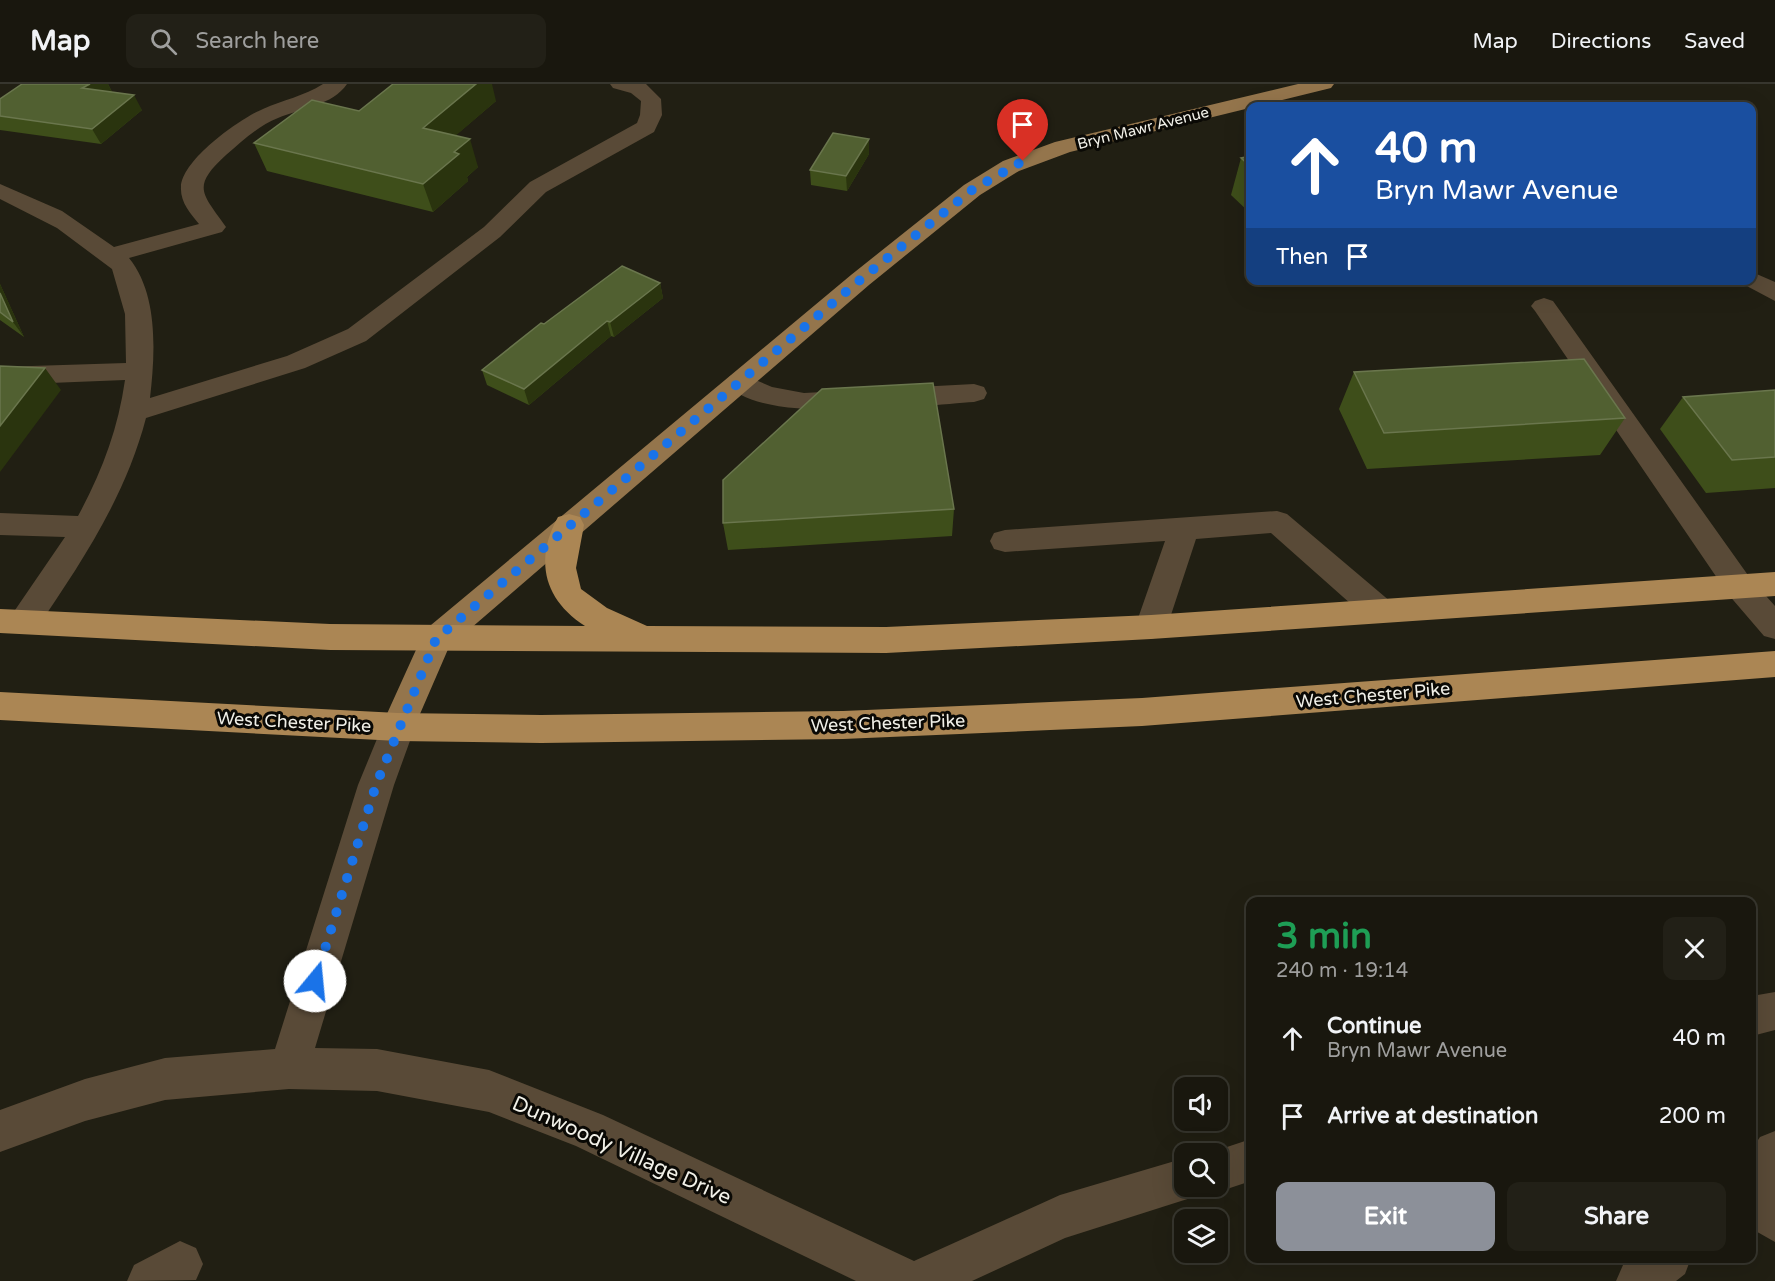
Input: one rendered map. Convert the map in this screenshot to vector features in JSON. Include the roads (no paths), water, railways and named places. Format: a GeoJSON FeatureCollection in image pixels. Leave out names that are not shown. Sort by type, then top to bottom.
{"type":"FeatureCollection","features":[{"type":"Feature","properties":{"kind":"highway"},"geometry":{"type":"LineString","coordinates":[[569,525],[561,546],[560,565],[570,598],[579,609],[595,619],[653,640]]}},
{"type":"Feature","properties":{"kind":"highway"},"geometry":{"type":"LineString","coordinates":[[12,621],[330,637],[886,640],[1151,627],[1775,584]]}},
{"type":"Feature","properties":{"kind":"highway","name":"West Chester Pike"},"geometry":{"type":"LineString","coordinates":[[0,706],[398,727],[691,728],[988,720],[1289,702],[1775,664]]}},
{"type":"Feature","properties":{"kind":"main road","name":"Bryn Mawr Avenue"},"geometry":{"type":"LineString","coordinates":[[1249,102],[1324,84]]}},
{"type":"Feature","properties":{"kind":"main road","name":"Bryn Mawr Avenue"},"geometry":{"type":"LineString","coordinates":[[398,727],[436,639],[953,204],[1011,166],[1090,140],[1246,103]]}},
{"type":"Feature","properties":{"kind":"street"},"geometry":{"type":"LineString","coordinates":[[110,256],[214,227],[196,205],[192,187],[197,170],[241,130],[269,114],[317,97],[337,84]]}},
{"type":"Feature","properties":{"kind":"street"},"geometry":{"type":"LineString","coordinates":[[135,412],[296,362],[357,335],[492,232],[538,187],[646,127],[651,115],[651,99],[639,88],[620,84]]}},
{"type":"Feature","properties":{"kind":"street"},"geometry":{"type":"LineString","coordinates":[[0,191],[42,207],[83,234],[124,267],[138,311],[141,371],[135,412],[120,464],[88,527],[12,621]]}},
{"type":"Feature","properties":{"kind":"street"},"geometry":{"type":"LineString","coordinates":[[1756,281],[1775,293]]}},
{"type":"Feature","properties":{"kind":"street"},"geometry":{"type":"LineString","coordinates":[[1544,306],[1739,586],[1775,627]]}},
{"type":"Feature","properties":{"kind":"street"},"geometry":{"type":"LineString","coordinates":[[0,375],[141,371]]}},
{"type":"Feature","properties":{"kind":"street"},"geometry":{"type":"LineString","coordinates":[[739,382],[765,394],[804,402],[974,393]]}},
{"type":"Feature","properties":{"kind":"street"},"geometry":{"type":"LineString","coordinates":[[1005,542],[1277,522],[1380,611]]}},
{"type":"Feature","properties":{"kind":"street"},"geometry":{"type":"LineString","coordinates":[[0,524],[88,527]]}},
{"type":"Feature","properties":{"kind":"street"},"geometry":{"type":"LineString","coordinates":[[1151,627],[1185,529]]}},
{"type":"Feature","properties":{"kind":"street"},"geometry":{"type":"LineString","coordinates":[[289,1068],[376,785],[398,727]]}},
{"type":"Feature","properties":{"kind":"street"},"geometry":{"type":"LineString","coordinates":[[1756,1015],[1775,1011]]}},
{"type":"Feature","properties":{"kind":"street","name":"Dunwoody Village Drive"},"geometry":{"type":"LineString","coordinates":[[0,1131],[85,1100],[165,1078],[289,1068],[376,1070],[489,1091],[588,1130],[906,1281]]}},
{"type":"Feature","properties":{"kind":"street"},"geometry":{"type":"LineString","coordinates":[[1756,1182],[1775,1152]]}},
{"type":"Feature","properties":{"kind":"street"},"geometry":{"type":"LineString","coordinates":[[1228,1167],[1246,1162]]}},
{"type":"Feature","properties":{"kind":"street"},"geometry":{"type":"LineString","coordinates":[[921,1281],[1060,1217],[1174,1183]]}},
{"type":"Feature","properties":{"kind":"street"},"geometry":{"type":"LineString","coordinates":[[1756,1203],[1775,1220]]}}]}
